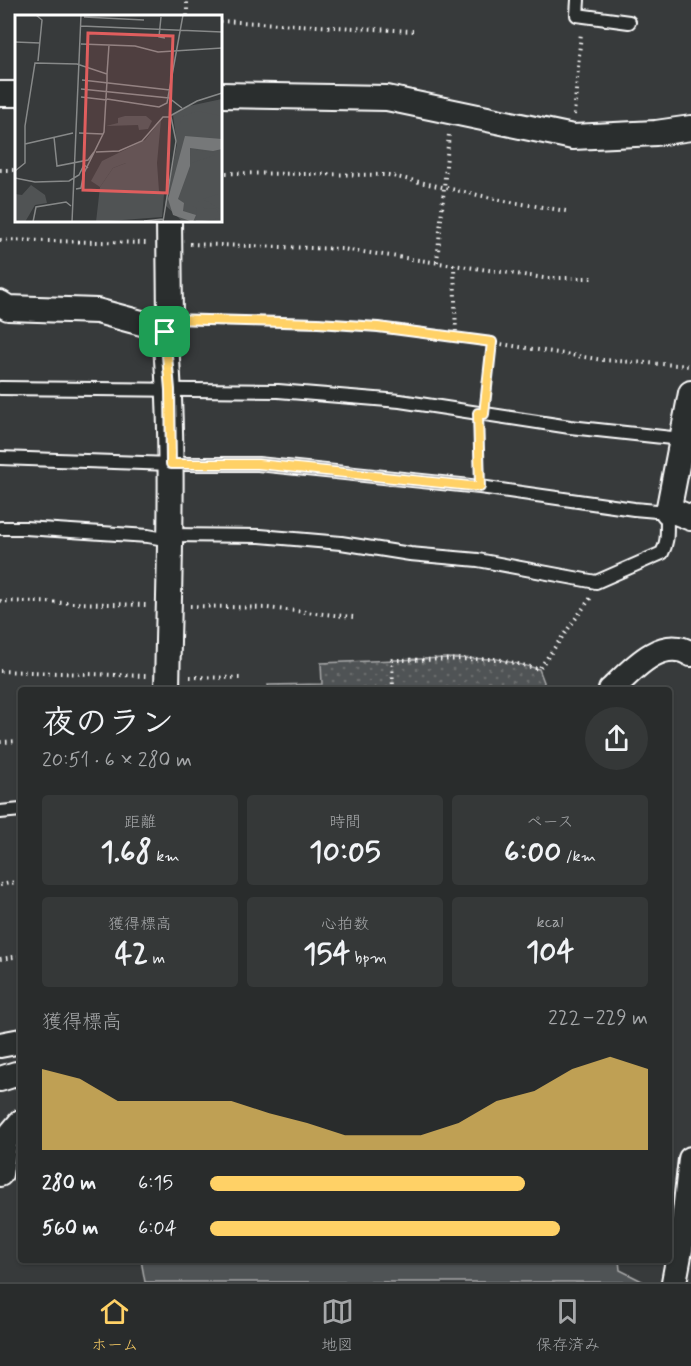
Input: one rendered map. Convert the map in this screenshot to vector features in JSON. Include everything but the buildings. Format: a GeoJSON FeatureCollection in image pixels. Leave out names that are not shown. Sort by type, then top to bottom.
{"type":"FeatureCollection","features":[{"type":"Feature","properties":{"kind":"street"},"geometry":{"type":"LineString","coordinates":[[222,95],[387,98],[573,137],[656,134],[691,128]]}},
{"type":"Feature","properties":{"kind":"street"},"geometry":{"type":"LineString","coordinates":[[167,684],[171,464],[167,326],[169,232]]}},
{"type":"Feature","properties":{"kind":"street"},"geometry":{"type":"LineString","coordinates":[[0,303],[9,308],[98,311],[149,325],[167,326]]}},
{"type":"Feature","properties":{"kind":"street"},"geometry":{"type":"LineString","coordinates":[[680,515],[684,442],[691,393]]}},
{"type":"Feature","properties":{"kind":"street"},"geometry":{"type":"LineString","coordinates":[[614,687],[633,668],[661,651],[680,648],[691,653]]}},
{"type":"Feature","properties":{"kind":"street"},"geometry":{"type":"LineString","coordinates":[[0,1045],[18,1042]]}},
{"type":"Feature","properties":{"kind":"street"},"geometry":{"type":"LineString","coordinates":[[0,1079],[18,1075]]}},
{"type":"Feature","properties":{"kind":"street"},"geometry":{"type":"LineString","coordinates":[[0,1174],[5,1141],[18,1126]]}},
{"type":"Feature","properties":{"kind":"street"},"geometry":{"type":"LineString","coordinates":[[674,1282],[682,1239],[691,1159]]}},
{"type":"Feature","properties":{"kind":"lane"},"geometry":{"type":"LineString","coordinates":[[578,0],[577,15],[629,21]]}},
{"type":"Feature","properties":{"kind":"lane"},"geometry":{"type":"LineString","coordinates":[[0,388],[278,392],[400,401],[684,442]]}},
{"type":"Feature","properties":{"kind":"lane"},"geometry":{"type":"LineString","coordinates":[[0,458],[171,464],[258,464],[480,487],[680,515]]}},
{"type":"Feature","properties":{"kind":"lane"},"geometry":{"type":"LineString","coordinates":[[0,528],[170,538],[260,536],[341,543],[410,554],[478,560],[596,582],[662,553],[668,536],[667,518],[680,515]]}},
{"type":"Feature","properties":{"kind":"lane"},"geometry":{"type":"LineString","coordinates":[[0,812],[18,810]]}},
{"type":"Feature","properties":{"kind":"path"},"geometry":{"type":"LineString","coordinates":[[573,137],[582,17]]}},
{"type":"Feature","properties":{"kind":"path"},"geometry":{"type":"LineString","coordinates":[[222,21],[413,31]]}},
{"type":"Feature","properties":{"kind":"path"},"geometry":{"type":"LineString","coordinates":[[437,262],[449,148],[450,113]]}},
{"type":"Feature","properties":{"kind":"path"},"geometry":{"type":"LineString","coordinates":[[222,173],[388,175],[505,201],[566,211]]}},
{"type":"Feature","properties":{"kind":"path"},"geometry":{"type":"LineString","coordinates":[[0,240],[169,232],[342,249],[544,278],[592,278]]}},
{"type":"Feature","properties":{"kind":"path"},"geometry":{"type":"LineString","coordinates":[[454,264],[456,337]]}},
{"type":"Feature","properties":{"kind":"path"},"geometry":{"type":"LineString","coordinates":[[167,326],[318,323],[456,337],[603,360],[691,366]]}},
{"type":"Feature","properties":{"kind":"path"},"geometry":{"type":"LineString","coordinates":[[480,487],[481,414],[492,342]]}},
{"type":"Feature","properties":{"kind":"path"},"geometry":{"type":"LineString","coordinates":[[393,687],[392,660],[497,659],[539,669],[597,589],[596,582]]}},
{"type":"Feature","properties":{"kind":"path"},"geometry":{"type":"LineString","coordinates":[[0,671],[167,684],[240,678]]}},
{"type":"Feature","properties":{"kind":"path"},"geometry":{"type":"LineString","coordinates":[[0,742],[18,741]]}},
{"type":"Feature","properties":{"kind":"path"},"geometry":{"type":"LineString","coordinates":[[0,885],[18,882]]}},
{"type":"Feature","properties":{"kind":"path"},"geometry":{"type":"LineString","coordinates":[[0,959],[18,956]]}},
{"type":"Feature","properties":{"kind":"shaded area"},"geometry":{"type":"Polygon","coordinates":[[[445,658],[497,659],[539,669],[544,682],[543,687],[268,687],[268,685],[322,684],[321,663],[445,658]]]}},
{"type":"Feature","properties":{"kind":"shaded area"},"geometry":{"type":"Polygon","coordinates":[[[142,1263],[619,1263],[620,1270],[644,1282],[145,1282],[142,1263]]]}},
{"type":"Feature","properties":{"kind":"route"},"geometry":{"type":"LineString","coordinates":[[170,319],[318,323],[378,327],[492,342],[484,414],[478,413],[480,487],[258,464],[171,464],[170,390],[165,332],[170,319]]}}]}
